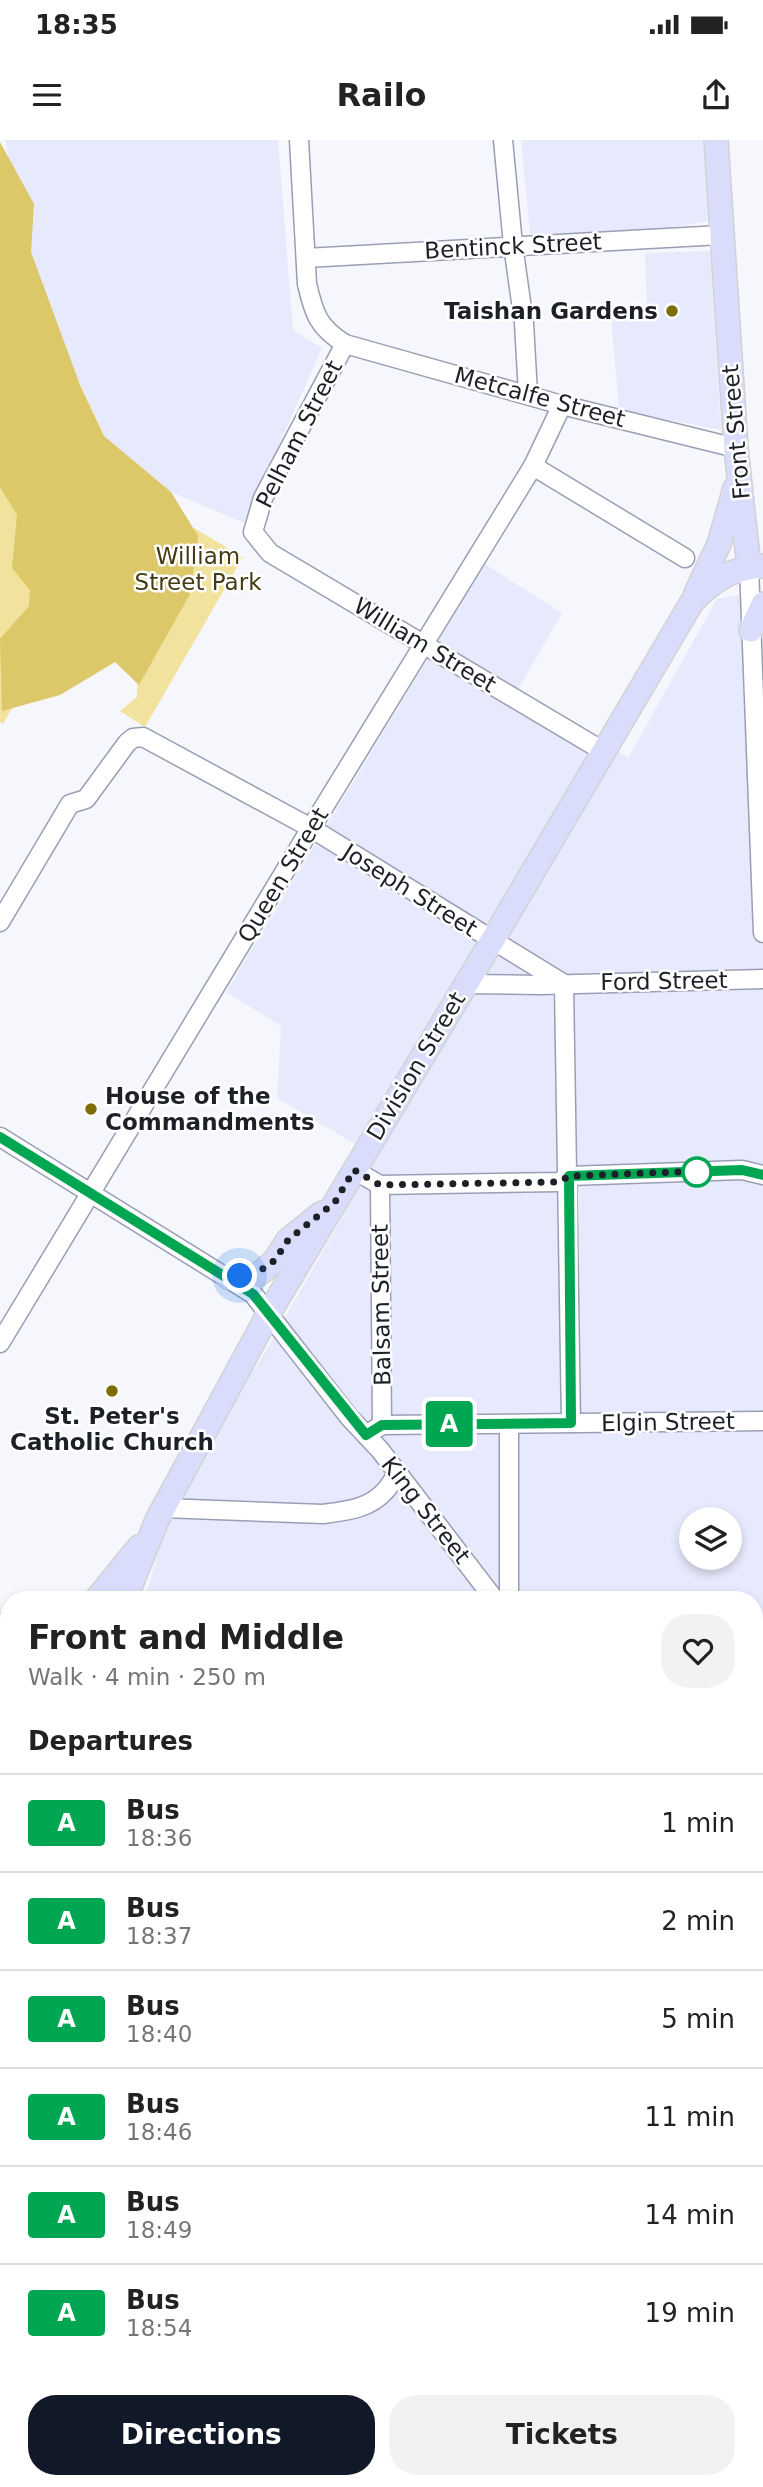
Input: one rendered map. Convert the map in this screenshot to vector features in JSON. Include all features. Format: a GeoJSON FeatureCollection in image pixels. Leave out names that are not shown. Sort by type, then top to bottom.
{"type":"FeatureCollection","features":[{"type":"Feature","properties":{"kind":"main road","name":"Front Street"},"geometry":{"type":"LineString","coordinates":[[716,140],[736,448],[742,506],[756,566]]}},
{"type":"Feature","properties":{"kind":"main road"},"geometry":{"type":"LineString","coordinates":[[692,602],[719,544],[739,474]]}},
{"type":"Feature","properties":{"kind":"main road"},"geometry":{"type":"LineString","coordinates":[[742,506],[763,530]]}},
{"type":"Feature","properties":{"kind":"main road","name":"Division Street"},"geometry":{"type":"LineString","coordinates":[[129,1591],[163,1508],[269,1313],[692,602],[707,586],[723,575],[756,566]]}},
{"type":"Feature","properties":{"kind":"main road"},"geometry":{"type":"LineString","coordinates":[[751,629],[763,604]]}},
{"type":"Feature","properties":{"kind":"main road"},"geometry":{"type":"LineString","coordinates":[[228,1277],[253,1276],[262,1271],[275,1260],[288,1240],[335,1202]]}},
{"type":"Feature","properties":{"kind":"main road"},"geometry":{"type":"LineString","coordinates":[[103,1591],[152,1531]]}},
{"type":"Feature","properties":{"kind":"street","name":"Pelham Street"},"geometry":{"type":"LineString","coordinates":[[253,532],[263,498],[345,344],[332,336],[319,322],[312,307],[307,284],[299,140]]}},
{"type":"Feature","properties":{"kind":"street"},"geometry":{"type":"LineString","coordinates":[[503,140],[524,323],[528,394]]}},
{"type":"Feature","properties":{"kind":"street","name":"Bentinck Street"},"geometry":{"type":"LineString","coordinates":[[306,258],[721,236]]}},
{"type":"Feature","properties":{"kind":"street","name":"Metcalfe Street"},"geometry":{"type":"LineString","coordinates":[[345,344],[562,405],[736,448]]}},
{"type":"Feature","properties":{"kind":"street","name":"Queen Street"},"geometry":{"type":"LineString","coordinates":[[0,1343],[533,466],[562,405]]}},
{"type":"Feature","properties":{"kind":"street"},"geometry":{"type":"LineString","coordinates":[[533,466],[685,558]]}},
{"type":"Feature","properties":{"kind":"street","name":"William Street"},"geometry":{"type":"LineString","coordinates":[[253,532],[270,553],[603,751]]}},
{"type":"Feature","properties":{"kind":"street","name":"Front Street"},"geometry":{"type":"LineString","coordinates":[[756,566],[751,629],[763,933]]}},
{"type":"Feature","properties":{"kind":"street","name":"Joseph Street"},"geometry":{"type":"LineString","coordinates":[[16,895],[70,804],[86,799],[127,743],[133,738],[143,737],[311,828],[492,941]]}},
{"type":"Feature","properties":{"kind":"street"},"geometry":{"type":"LineString","coordinates":[[0,886],[16,895],[0,922]]}},
{"type":"Feature","properties":{"kind":"street"},"geometry":{"type":"LineString","coordinates":[[492,941],[564,984],[571,1423]]}},
{"type":"Feature","properties":{"kind":"street","name":"Ford Street"},"geometry":{"type":"LineString","coordinates":[[466,984],[763,979]]}},
{"type":"Feature","properties":{"kind":"street","name":"King Street"},"geometry":{"type":"LineString","coordinates":[[0,1138],[253,1294],[398,1473],[488,1591]]}},
{"type":"Feature","properties":{"kind":"street"},"geometry":{"type":"LineString","coordinates":[[354,1170],[380,1185],[559,1182],[569,1176],[742,1170],[763,1175]]}},
{"type":"Feature","properties":{"kind":"street","name":"Balsam Street"},"geometry":{"type":"LineString","coordinates":[[380,1185],[382,1425]]}},
{"type":"Feature","properties":{"kind":"street","name":"Elgin Street"},"geometry":{"type":"LineString","coordinates":[[382,1425],[763,1420]]}},
{"type":"Feature","properties":{"kind":"street"},"geometry":{"type":"LineString","coordinates":[[509,1424],[509,1591]]}},
{"type":"Feature","properties":{"kind":"street"},"geometry":{"type":"LineString","coordinates":[[366,1435],[382,1425]]}},
{"type":"Feature","properties":{"kind":"street"},"geometry":{"type":"LineString","coordinates":[[163,1508],[334,1513],[368,1506],[387,1490],[398,1473]]}},
{"type":"Feature","properties":{"kind":"shaded area"},"geometry":{"type":"Polygon","coordinates":[[[5,140],[278,140],[293,330],[322,348],[244,523],[171,492],[104,436],[31,277],[5,140]]]}},
{"type":"Feature","properties":{"kind":"shaded area"},"geometry":{"type":"Polygon","coordinates":[[[521,140],[703,140],[708,221],[645,232],[530,234],[521,140]]]}},
{"type":"Feature","properties":{"kind":"shaded area"},"geometry":{"type":"Polygon","coordinates":[[[0,142],[34,204],[31,252],[80,385],[104,436],[171,492],[198,536],[190,594],[139,685],[115,662],[60,695],[2,711],[0,639],[29,606],[30,590],[12,568],[17,515],[0,487],[0,142]]]}},
{"type":"Feature","properties":{"kind":"shaded area"},"geometry":{"type":"Polygon","coordinates":[[[710,251],[721,430],[619,410],[610,306],[647,306],[645,253],[710,251]]]}},
{"type":"Feature","properties":{"kind":"shaded area"},"geometry":{"type":"Polygon","coordinates":[[[485,564],[562,613],[517,691],[628,758],[717,599],[763,591],[763,1591],[147,1591],[169,1518],[232,1401],[261,1359],[377,1157],[277,1098],[281,1026],[226,992],[485,564]]]}},
{"type":"Feature","properties":{"kind":"green space","name":"William Street Park"},"geometry":{"type":"Polygon","coordinates":[[[0,414],[243,557],[145,727],[120,711],[137,697],[138,652],[68,611],[3,724],[0,722],[0,414]]]}},
{"type":"Feature","properties":{"kind":"bus line","name":"A"},"geometry":{"type":"LineString","coordinates":[[0,1137],[253,1294],[366,1435],[382,1425],[571,1423],[569,1176],[742,1170],[763,1175]]}},
{"type":"Feature","properties":{"kind":"place","name":"Taishan Gardens"},"geometry":{"type":"Point","coordinates":[672,311]}},
{"type":"Feature","properties":{"kind":"place","name":"House of the Commandments"},"geometry":{"type":"Point","coordinates":[91,1109]}},
{"type":"Feature","properties":{"kind":"place","name":"St. Peter's Catholic Church"},"geometry":{"type":"Point","coordinates":[112,1391]}},
{"type":"Feature","properties":{"kind":"route"},"geometry":{"type":"LineString","coordinates":[[240,1276],[253,1276],[275,1260],[288,1240],[335,1202],[354,1170],[380,1185],[559,1182],[569,1176],[702,1171],[697,1172]]}}]}
